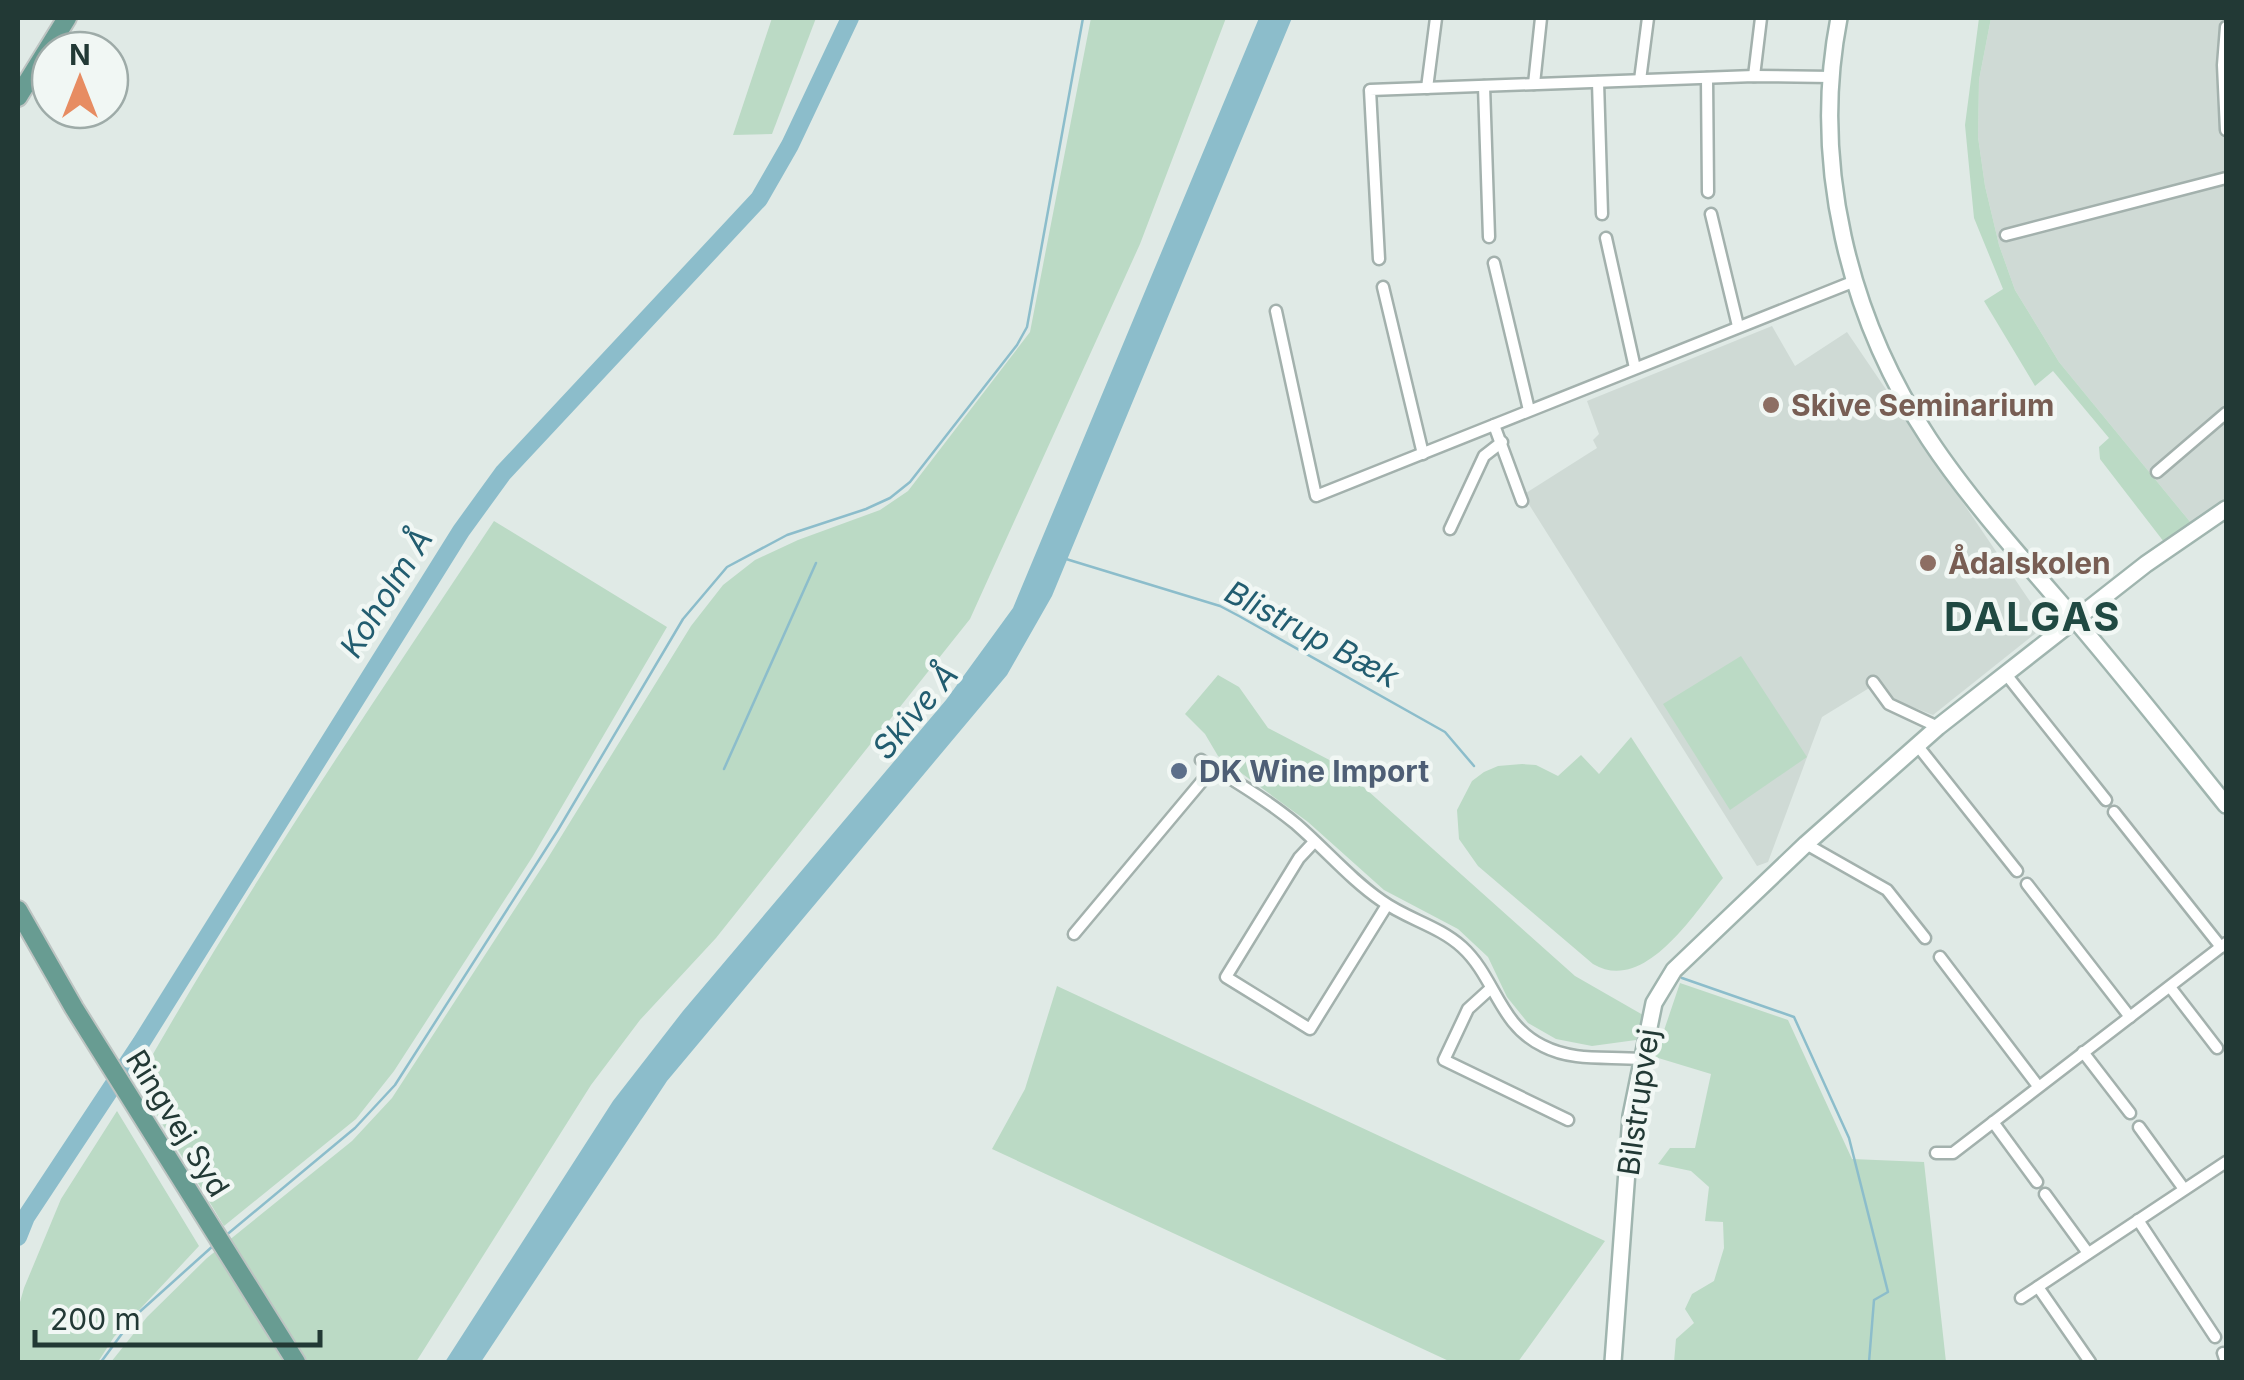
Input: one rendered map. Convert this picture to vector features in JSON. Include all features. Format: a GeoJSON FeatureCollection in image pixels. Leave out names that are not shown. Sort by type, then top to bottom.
{"type":"FeatureCollection","features":[{"type":"Feature","properties":{"kind":"main road"},"geometry":{"type":"LineString","coordinates":[[18,97],[67,18]]}},
{"type":"Feature","properties":{"kind":"main road","name":"Ringvej Syd"},"geometry":{"type":"LineString","coordinates":[[18,910],[74,1008],[296,1362]]}},
{"type":"Feature","properties":{"kind":"street"},"geometry":{"type":"LineString","coordinates":[[1427,88],[1436,18]]}},
{"type":"Feature","properties":{"kind":"street"},"geometry":{"type":"LineString","coordinates":[[1534,84],[1541,18]]}},
{"type":"Feature","properties":{"kind":"street"},"geometry":{"type":"LineString","coordinates":[[1640,80],[1648,18]]}},
{"type":"Feature","properties":{"kind":"street"},"geometry":{"type":"LineString","coordinates":[[1754,76],[1761,18]]}},
{"type":"Feature","properties":{"kind":"street"},"geometry":{"type":"LineString","coordinates":[[1839,18],[1832,77],[1834,179],[1855,282],[1888,366],[1930,442],[2226,805]]}},
{"type":"Feature","properties":{"kind":"street"},"geometry":{"type":"LineString","coordinates":[[2226,27],[2226,130]]}},
{"type":"Feature","properties":{"kind":"street"},"geometry":{"type":"LineString","coordinates":[[1379,259],[1370,90],[1754,76],[1832,77]]}},
{"type":"Feature","properties":{"kind":"street"},"geometry":{"type":"LineString","coordinates":[[1706,78],[1708,192]]}},
{"type":"Feature","properties":{"kind":"street"},"geometry":{"type":"LineString","coordinates":[[1598,82],[1602,214]]}},
{"type":"Feature","properties":{"kind":"street"},"geometry":{"type":"LineString","coordinates":[[1484,86],[1489,237]]}},
{"type":"Feature","properties":{"kind":"street"},"geometry":{"type":"LineString","coordinates":[[2006,235],[2226,178]]}},
{"type":"Feature","properties":{"kind":"street"},"geometry":{"type":"LineString","coordinates":[[1711,214],[1738,326]]}},
{"type":"Feature","properties":{"kind":"street"},"geometry":{"type":"LineString","coordinates":[[1606,238],[1635,368]]}},
{"type":"Feature","properties":{"kind":"street"},"geometry":{"type":"LineString","coordinates":[[1494,263],[1529,410]]}},
{"type":"Feature","properties":{"kind":"street"},"geometry":{"type":"LineString","coordinates":[[1276,311],[1316,496],[1855,282]]}},
{"type":"Feature","properties":{"kind":"street"},"geometry":{"type":"LineString","coordinates":[[1383,287],[1423,454]]}},
{"type":"Feature","properties":{"kind":"street"},"geometry":{"type":"LineString","coordinates":[[2157,472],[2226,413]]}},
{"type":"Feature","properties":{"kind":"street"},"geometry":{"type":"LineString","coordinates":[[1494,425],[1522,501]]}},
{"type":"Feature","properties":{"kind":"street"},"geometry":{"type":"LineString","coordinates":[[1450,529],[1484,456],[1502,442]]}},
{"type":"Feature","properties":{"kind":"street","name":"Bilstrupvej"},"geometry":{"type":"LineString","coordinates":[[1614,1362],[1631,1116],[1654,1004],[1674,970],[1806,844],[1938,727],[2146,564],[2226,509]]}},
{"type":"Feature","properties":{"kind":"street"},"geometry":{"type":"LineString","coordinates":[[2006,673],[2106,800]]}},
{"type":"Feature","properties":{"kind":"street"},"geometry":{"type":"LineString","coordinates":[[1873,682],[1889,704],[1938,727]]}},
{"type":"Feature","properties":{"kind":"street"},"geometry":{"type":"LineString","coordinates":[[1917,745],[2017,871]]}},
{"type":"Feature","properties":{"kind":"street"},"geometry":{"type":"LineString","coordinates":[[1200,760],[1274,808],[1387,905],[1464,948],[1505,1015],[1540,1045],[1584,1058],[1641,1059]]}},
{"type":"Feature","properties":{"kind":"street"},"geometry":{"type":"LineString","coordinates":[[1074,934],[1213,768]]}},
{"type":"Feature","properties":{"kind":"street"},"geometry":{"type":"LineString","coordinates":[[1936,1154],[1953,1153],[2224,945],[2114,812]]}},
{"type":"Feature","properties":{"kind":"street"},"geometry":{"type":"LineString","coordinates":[[1314,842],[1226,977],[1310,1029],[1387,905]]}},
{"type":"Feature","properties":{"kind":"street"},"geometry":{"type":"LineString","coordinates":[[1806,844],[1886,890],[1925,938]]}},
{"type":"Feature","properties":{"kind":"street"},"geometry":{"type":"LineString","coordinates":[[2026,884],[2130,1018]]}},
{"type":"Feature","properties":{"kind":"street"},"geometry":{"type":"LineString","coordinates":[[1940,958],[2038,1086]]}},
{"type":"Feature","properties":{"kind":"street"},"geometry":{"type":"LineString","coordinates":[[2170,987],[2218,1048]]}},
{"type":"Feature","properties":{"kind":"street"},"geometry":{"type":"LineString","coordinates":[[1490,990],[1468,1009],[1444,1060],[1568,1120]]}},
{"type":"Feature","properties":{"kind":"street"},"geometry":{"type":"LineString","coordinates":[[2083,1052],[2130,1113]]}},
{"type":"Feature","properties":{"kind":"street"},"geometry":{"type":"LineString","coordinates":[[1993,1122],[2037,1182]]}},
{"type":"Feature","properties":{"kind":"street"},"geometry":{"type":"LineString","coordinates":[[2139,1127],[2184,1190]]}},
{"type":"Feature","properties":{"kind":"street"},"geometry":{"type":"LineString","coordinates":[[2021,1298],[2226,1162]]}},
{"type":"Feature","properties":{"kind":"street"},"geometry":{"type":"LineString","coordinates":[[2045,1194],[2088,1254]]}},
{"type":"Feature","properties":{"kind":"street"},"geometry":{"type":"LineString","coordinates":[[2138,1220],[2215,1337]]}},
{"type":"Feature","properties":{"kind":"street"},"geometry":{"type":"LineString","coordinates":[[2038,1286],[2090,1362]]}},
{"type":"Feature","properties":{"kind":"shaded area"},"geometry":{"type":"Polygon","coordinates":[[[1991,18],[2226,18],[2226,500],[2191,523],[2059,362],[2015,290],[1999,245],[1978,137],[1979,80],[1991,18]]]}},
{"type":"Feature","properties":{"kind":"shaded area"},"geometry":{"type":"Polygon","coordinates":[[[1772,326],[1795,366],[1847,332],[2046,625],[1933,715],[1892,699],[1879,682],[1822,717],[1768,862],[1757,866],[1523,495],[1597,448],[1593,440],[1599,434],[1587,401],[1772,326]]]}},
{"type":"Feature","properties":{"kind":"green space"},"geometry":{"type":"Polygon","coordinates":[[[772,18],[816,18],[772,134],[733,135],[772,18]]]}},
{"type":"Feature","properties":{"kind":"green space"},"geometry":{"type":"Polygon","coordinates":[[[1091,18],[1226,18],[1140,244],[970,619],[716,938],[640,1020],[591,1085],[416,1362],[111,1362],[147,1317],[207,1258],[352,1141],[392,1098],[546,861],[691,626],[723,585],[755,560],[880,510],[908,491],[1030,332],[1091,18]]]}},
{"type":"Feature","properties":{"kind":"green space"},"geometry":{"type":"Polygon","coordinates":[[[1979,18],[1991,18],[1979,80],[1978,137],[1999,245],[2015,290],[2059,362],[2191,523],[2164,542],[2100,459],[2099,447],[2109,438],[2053,371],[2035,386],[1984,301],[2003,289],[1974,218],[1965,125],[1979,18]]]}},
{"type":"Feature","properties":{"kind":"green space"},"geometry":{"type":"Polygon","coordinates":[[[494,521],[667,627],[533,856],[394,1071],[356,1119],[224,1226],[137,1082],[265,868],[494,521]]]}},
{"type":"Feature","properties":{"kind":"green space"},"geometry":{"type":"Polygon","coordinates":[[[1741,656],[1807,757],[1730,810],[1663,704],[1741,656]]]}},
{"type":"Feature","properties":{"kind":"green space"},"geometry":{"type":"Polygon","coordinates":[[[1218,675],[1239,687],[1268,728],[1339,765],[1575,976],[1643,1015],[1636,1040],[1592,1046],[1556,1039],[1528,1023],[1507,997],[1488,957],[1458,929],[1384,890],[1308,822],[1218,756],[1205,734],[1185,714],[1218,675]]]}},
{"type":"Feature","properties":{"kind":"green space"},"geometry":{"type":"Polygon","coordinates":[[[1631,737],[1723,878],[1667,945],[1631,968],[1612,971],[1593,964],[1478,866],[1459,839],[1457,810],[1472,781],[1498,766],[1536,765],[1558,776],[1581,755],[1599,774],[1631,737]]]}},
{"type":"Feature","properties":{"kind":"green space"},"geometry":{"type":"Polygon","coordinates":[[[1680,983],[1788,1020],[1852,1159],[1924,1162],[1946,1362],[1674,1362],[1676,1339],[1694,1323],[1685,1309],[1692,1294],[1714,1281],[1724,1248],[1723,1222],[1705,1221],[1709,1187],[1691,1171],[1658,1164],[1670,1148],[1695,1148],[1711,1074],[1655,1057],[1680,983]]]}},
{"type":"Feature","properties":{"kind":"green space"},"geometry":{"type":"Polygon","coordinates":[[[1057,986],[1605,1241],[1518,1362],[1451,1362],[992,1149],[1025,1089],[1057,986]]]}},
{"type":"Feature","properties":{"kind":"green space"},"geometry":{"type":"Polygon","coordinates":[[[117,1111],[199,1246],[114,1337],[98,1362],[18,1362],[18,1309],[24,1288],[61,1199],[117,1111]]]}},
{"type":"Feature","properties":{"kind":"water"},"geometry":{"type":"Polygon","coordinates":[[[1259,18],[1292,18],[1052,596],[1007,675],[667,1081],[481,1362],[445,1362],[613,1101],[683,1011],[946,700],[1013,608],[1259,18]]]}},
{"type":"Feature","properties":{"kind":"waterway","name":"Koholm Å"},"geometry":{"type":"LineString","coordinates":[[18,1237],[26,1217],[141,1043],[461,531],[503,473],[759,199],[790,145],[850,18]]}},
{"type":"Feature","properties":{"kind":"waterway"},"geometry":{"type":"LineString","coordinates":[[224,1237],[355,1128],[395,1085],[558,830],[683,619],[727,567],[787,535],[890,498],[910,482],[1017,345],[1027,327],[1083,18]]}},
{"type":"Feature","properties":{"kind":"waterway","name":"Blistrup Bæk"},"geometry":{"type":"LineString","coordinates":[[1066,559],[1220,606],[1445,732],[1474,766]]}},
{"type":"Feature","properties":{"kind":"waterway"},"geometry":{"type":"LineString","coordinates":[[724,769],[816,563]]}},
{"type":"Feature","properties":{"kind":"waterway","name":"Blistrup Bæk"},"geometry":{"type":"LineString","coordinates":[[1682,978],[1794,1017],[1849,1138],[1888,1292],[1874,1300],[1869,1362]]}},
{"type":"Feature","properties":{"kind":"waterway"},"geometry":{"type":"LineString","coordinates":[[101,1362],[135,1316],[214,1245]]}},
{"type":"Feature","properties":{"kind":"place","name":"Skive Seminarium"},"geometry":{"type":"Point","coordinates":[1771,405]}},
{"type":"Feature","properties":{"kind":"place","name":"Ådalskolen"},"geometry":{"type":"Point","coordinates":[1928,563]}},
{"type":"Feature","properties":{"kind":"place","name":"DK Wine Import"},"geometry":{"type":"Point","coordinates":[1179,771]}},
{"type":"Feature","properties":{"kind":"district","name":"DALGAS"},"geometry":{"type":"Point","coordinates":[2033,616]}},
{"type":"Feature","properties":{"kind":"water label","name":"Skive Å"},"geometry":{"type":"Point","coordinates":[915,711]}}]}
